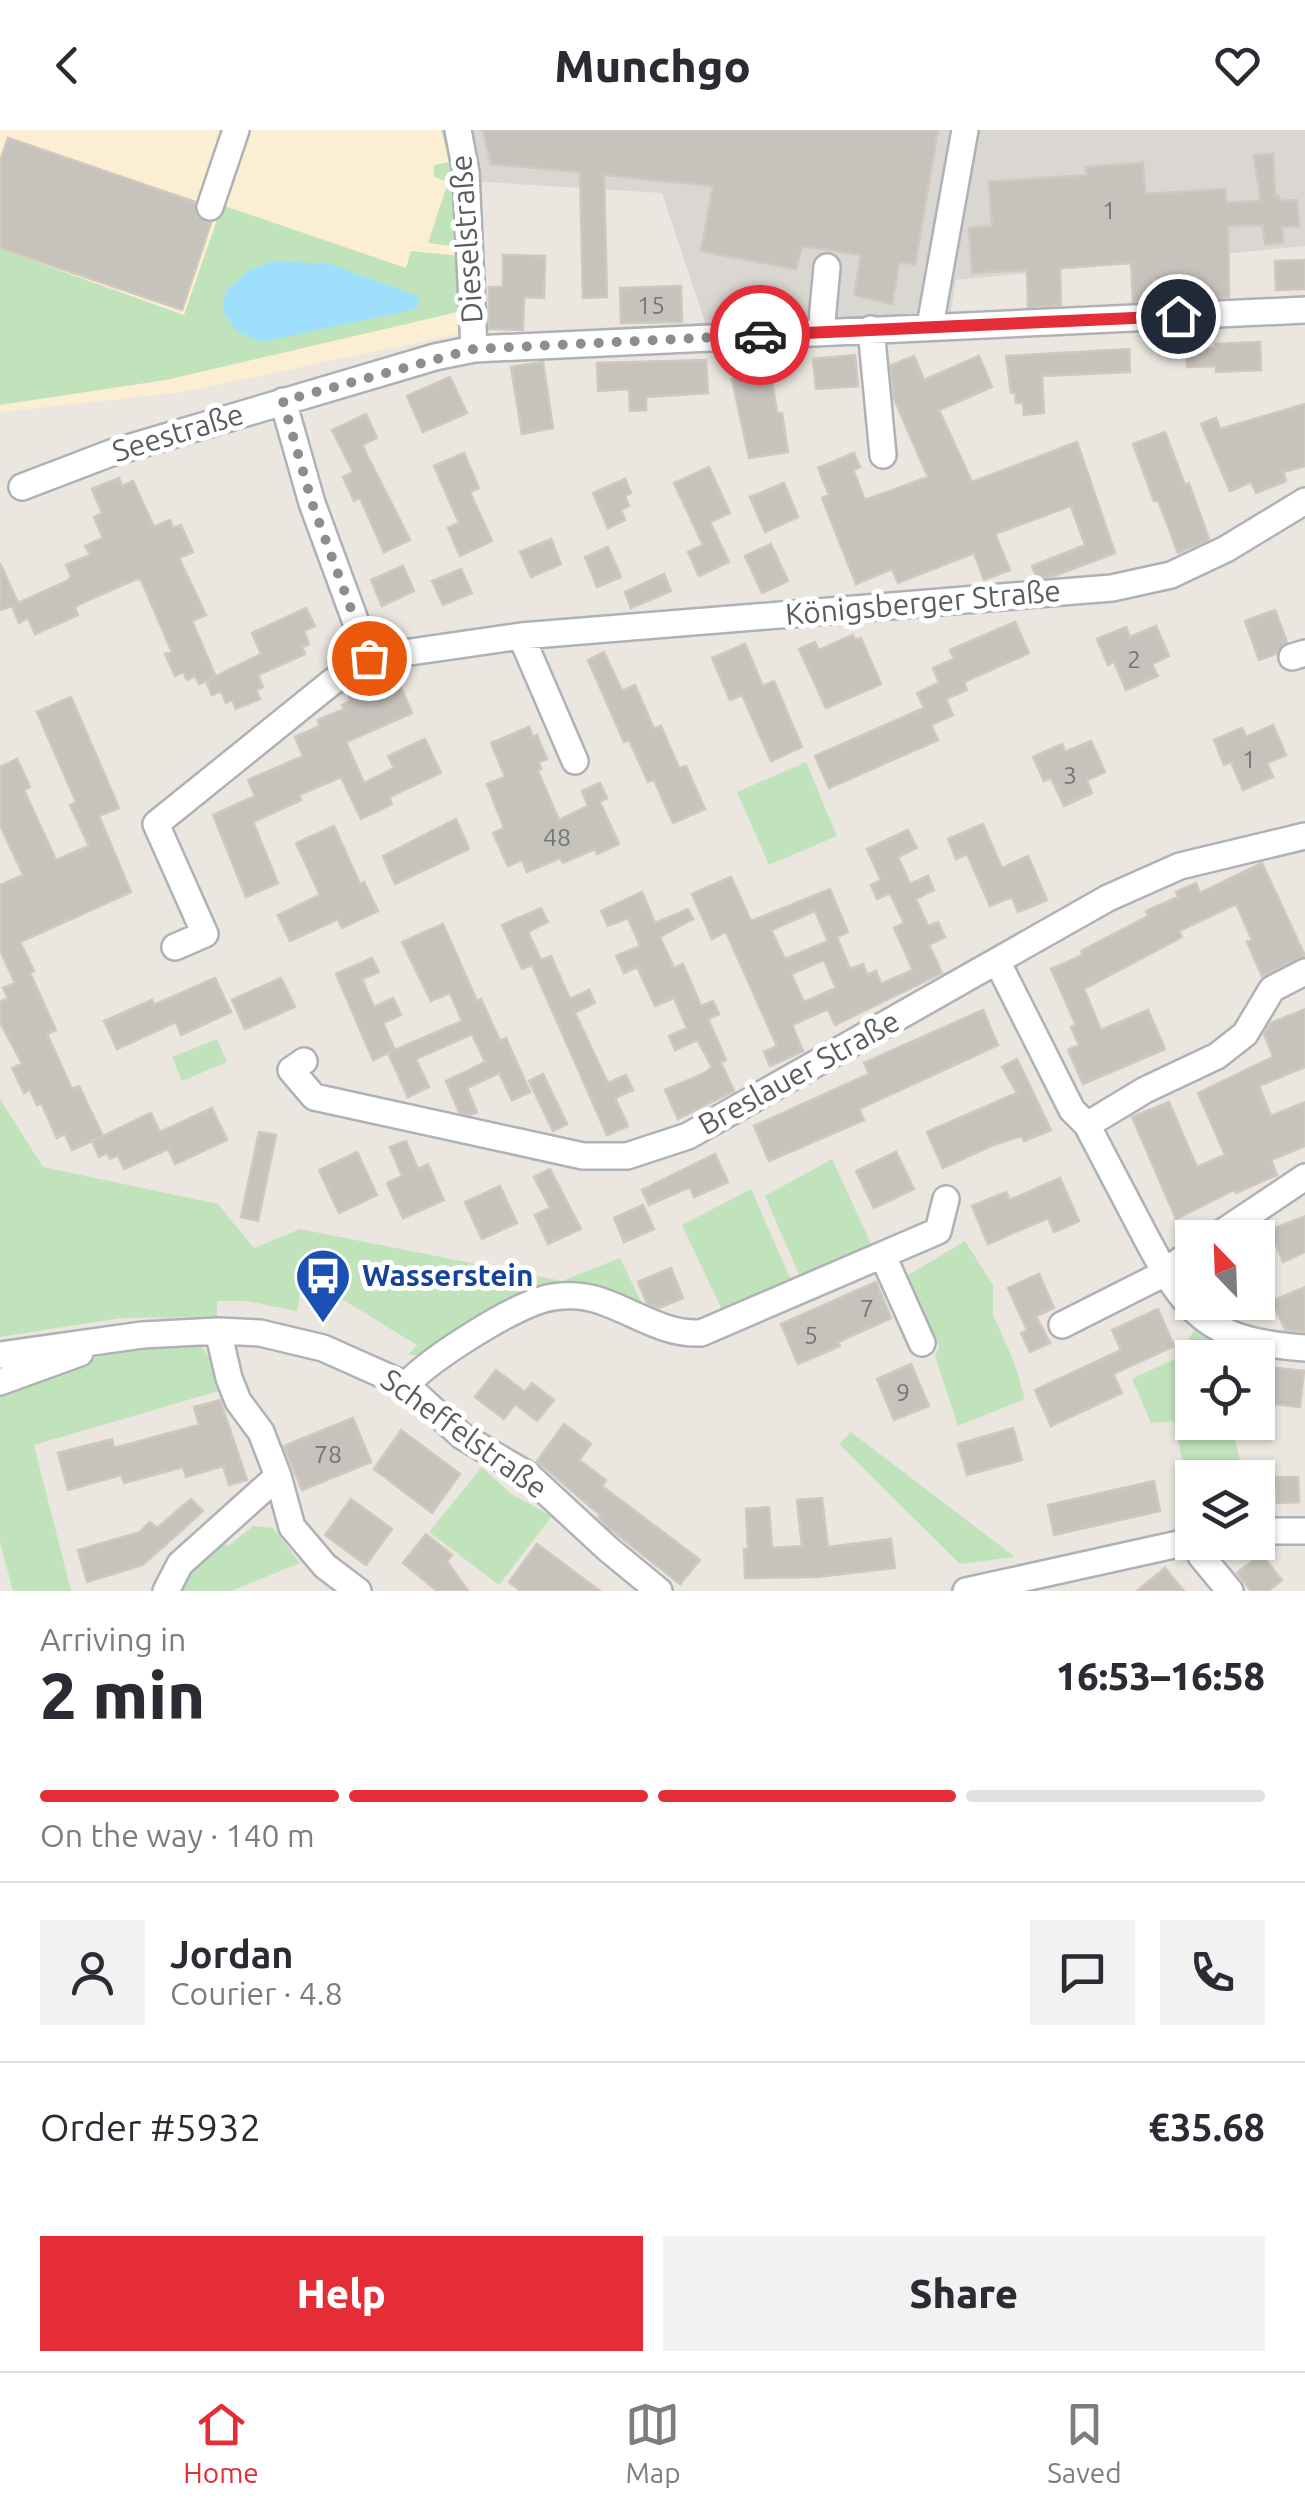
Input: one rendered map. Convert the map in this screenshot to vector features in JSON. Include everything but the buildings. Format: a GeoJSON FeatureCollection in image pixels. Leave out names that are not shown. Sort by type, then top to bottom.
{"type":"FeatureCollection","features":[{"type":"Feature","properties":{"kind":"street"},"geometry":{"type":"LineString","coordinates":[[210,207],[236,130]]}},
{"type":"Feature","properties":{"kind":"street","name":"Dieselstraße"},"geometry":{"type":"LineString","coordinates":[[458,130],[466,172],[474,349]]}},
{"type":"Feature","properties":{"kind":"street"},"geometry":{"type":"LineString","coordinates":[[930,326],[965,130]]}},
{"type":"Feature","properties":{"kind":"street"},"geometry":{"type":"LineString","coordinates":[[820,332],[827,268]]}},
{"type":"Feature","properties":{"kind":"street","name":"Seestraße"},"geometry":{"type":"LineString","coordinates":[[22,487],[112,453],[474,349],[1305,310]]}},
{"type":"Feature","properties":{"kind":"street"},"geometry":{"type":"LineString","coordinates":[[871,330],[883,455]]}},
{"type":"Feature","properties":{"kind":"street"},"geometry":{"type":"LineString","coordinates":[[283,401],[312,503],[369,658]]}},
{"type":"Feature","properties":{"kind":"street","name":"Königsberger Straße"},"geometry":{"type":"LineString","coordinates":[[175,947],[205,934],[156,824],[332,682],[369,658],[520,636],[1112,588],[1171,575],[1226,549],[1305,501]]}},
{"type":"Feature","properties":{"kind":"street"},"geometry":{"type":"LineString","coordinates":[[520,636],[576,761]]}},
{"type":"Feature","properties":{"kind":"street","name":"Breslauer Straße"},"geometry":{"type":"LineString","coordinates":[[304,1061],[290,1070],[314,1097],[583,1156],[627,1156],[688,1136],[1108,898],[1169,870],[1305,836]]}},
{"type":"Feature","properties":{"kind":"street"},"geometry":{"type":"LineString","coordinates":[[997,960],[1072,1110],[1087,1124],[1184,1303],[1204,1319],[1250,1341],[1305,1348]]}},
{"type":"Feature","properties":{"kind":"street"},"geometry":{"type":"LineString","coordinates":[[1087,1124],[1145,1090],[1217,1056],[1245,1034],[1272,989],[1305,972]]}},
{"type":"Feature","properties":{"kind":"street"},"geometry":{"type":"LineString","coordinates":[[1240,1220],[1305,1176]]}},
{"type":"Feature","properties":{"kind":"street"},"geometry":{"type":"LineString","coordinates":[[406,1385],[419,1371],[450,1351],[546,1298],[586,1297],[669,1329],[702,1333],[938,1231],[946,1199]]}},
{"type":"Feature","properties":{"kind":"street"},"geometry":{"type":"LineString","coordinates":[[883,1256],[922,1343]]}},
{"type":"Feature","properties":{"kind":"street"},"geometry":{"type":"LineString","coordinates":[[1062,1325],[1175,1265]]}},
{"type":"Feature","properties":{"kind":"street"},"geometry":{"type":"LineString","coordinates":[[218,1331],[238,1402],[261,1432],[292,1527],[325,1566],[358,1591]]}},
{"type":"Feature","properties":{"kind":"street","name":"Scheffelstraße"},"geometry":{"type":"LineString","coordinates":[[0,1355],[121,1338],[218,1331],[294,1340],[374,1368],[406,1385],[462,1436],[528,1475],[659,1591]]}},
{"type":"Feature","properties":{"kind":"street","name":"Scheffelstraße"},"geometry":{"type":"LineString","coordinates":[[0,1382],[121,1338]]}},
{"type":"Feature","properties":{"kind":"street"},"geometry":{"type":"LineString","coordinates":[[166,1591],[180,1564],[278,1476]]}},
{"type":"Feature","properties":{"kind":"street"},"geometry":{"type":"LineString","coordinates":[[1275,1531],[1305,1531]]}},
{"type":"Feature","properties":{"kind":"street"},"geometry":{"type":"LineString","coordinates":[[966,1591],[1175,1546]]}},
{"type":"Feature","properties":{"kind":"street"},"geometry":{"type":"LineString","coordinates":[[1204,1560],[1230,1591]]}},
{"type":"Feature","properties":{"kind":"shaded area"},"geometry":{"type":"Polygon","coordinates":[[[0,130],[460,130],[472,331],[183,392],[0,412],[0,130]]]}},
{"type":"Feature","properties":{"kind":"shaded area"},"geometry":{"type":"Polygon","coordinates":[[[460,130],[1305,130],[1305,246],[956,280],[950,318],[706,325],[662,193],[470,181],[460,130]]]}},
{"type":"Feature","properties":{"kind":"green space"},"geometry":{"type":"Polygon","coordinates":[[[441,130],[447,130],[454,160],[458,247],[428,243],[448,182],[434,177],[434,165],[449,162],[441,130]]]}},
{"type":"Feature","properties":{"kind":"green space"},"geometry":{"type":"Polygon","coordinates":[[[222,205],[406,268],[411,251],[460,256],[462,311],[166,380],[0,405],[0,249],[184,315],[222,205]]]}},
{"type":"Feature","properties":{"kind":"green space"},"geometry":{"type":"Polygon","coordinates":[[[806,762],[837,836],[769,865],[737,792],[806,762]]]}},
{"type":"Feature","properties":{"kind":"green space"},"geometry":{"type":"Polygon","coordinates":[[[217,1039],[227,1062],[182,1081],[172,1057],[217,1039]]]}},
{"type":"Feature","properties":{"kind":"green space"},"geometry":{"type":"Polygon","coordinates":[[[0,1099],[43,1167],[218,1204],[254,1248],[300,1229],[562,1281],[620,1258],[647,1314],[588,1290],[427,1355],[408,1355],[417,1345],[345,1301],[301,1285],[297,1311],[246,1301],[217,1301],[217,1317],[122,1318],[0,1337],[0,1099]]]}},
{"type":"Feature","properties":{"kind":"green space"},"geometry":{"type":"Polygon","coordinates":[[[832,1159],[873,1248],[801,1279],[765,1196],[832,1159]]]}},
{"type":"Feature","properties":{"kind":"green space"},"geometry":{"type":"Polygon","coordinates":[[[751,1189],[791,1280],[723,1312],[682,1225],[751,1189]]]}},
{"type":"Feature","properties":{"kind":"green space"},"geometry":{"type":"Polygon","coordinates":[[[965,1241],[993,1285],[993,1315],[1025,1399],[958,1426],[935,1356],[939,1346],[905,1277],[965,1241]]]}},
{"type":"Feature","properties":{"kind":"green space"},"geometry":{"type":"Polygon","coordinates":[[[1197,1326],[1224,1340],[1188,1340],[1197,1326]]]}},
{"type":"Feature","properties":{"kind":"green space"},"geometry":{"type":"Polygon","coordinates":[[[199,1343],[212,1361],[222,1390],[34,1445],[71,1591],[13,1591],[0,1542],[0,1393],[119,1351],[199,1343]]]}},
{"type":"Feature","properties":{"kind":"green space"},"geometry":{"type":"Polygon","coordinates":[[[1175,1358],[1175,1426],[1174,1421],[1151,1423],[1132,1379],[1175,1358]]]}},
{"type":"Feature","properties":{"kind":"green space"},"geometry":{"type":"Polygon","coordinates":[[[851,1432],[1015,1557],[960,1564],[839,1444],[851,1432]]]}},
{"type":"Feature","properties":{"kind":"green space"},"geometry":{"type":"Polygon","coordinates":[[[1178,1440],[1235,1440],[1240,1460],[1182,1460],[1178,1440]]]}},
{"type":"Feature","properties":{"kind":"green space"},"geometry":{"type":"Polygon","coordinates":[[[482,1467],[511,1494],[552,1516],[499,1585],[429,1532],[482,1467]]]}},
{"type":"Feature","properties":{"kind":"green space"},"geometry":{"type":"Polygon","coordinates":[[[253,1526],[273,1528],[300,1563],[231,1591],[176,1591],[178,1583],[221,1539],[228,1546],[253,1526]]]}},
{"type":"Feature","properties":{"kind":"water"},"geometry":{"type":"Polygon","coordinates":[[[274,261],[330,264],[420,297],[416,309],[262,342],[237,332],[223,311],[225,292],[247,271],[274,261]]]}},
{"type":"Feature","properties":{"kind":"way so far"},"geometry":{"type":"LineString","coordinates":[[369,658],[312,503],[283,401],[474,349],[760,335]]}},
{"type":"Feature","properties":{"kind":"place","name":"Wasserstein"},"geometry":{"type":"Point","coordinates":[323,1325]}},
{"type":"Feature","properties":{"kind":"route"},"geometry":{"type":"LineString","coordinates":[[760,335],[1178,316]]}}]}
